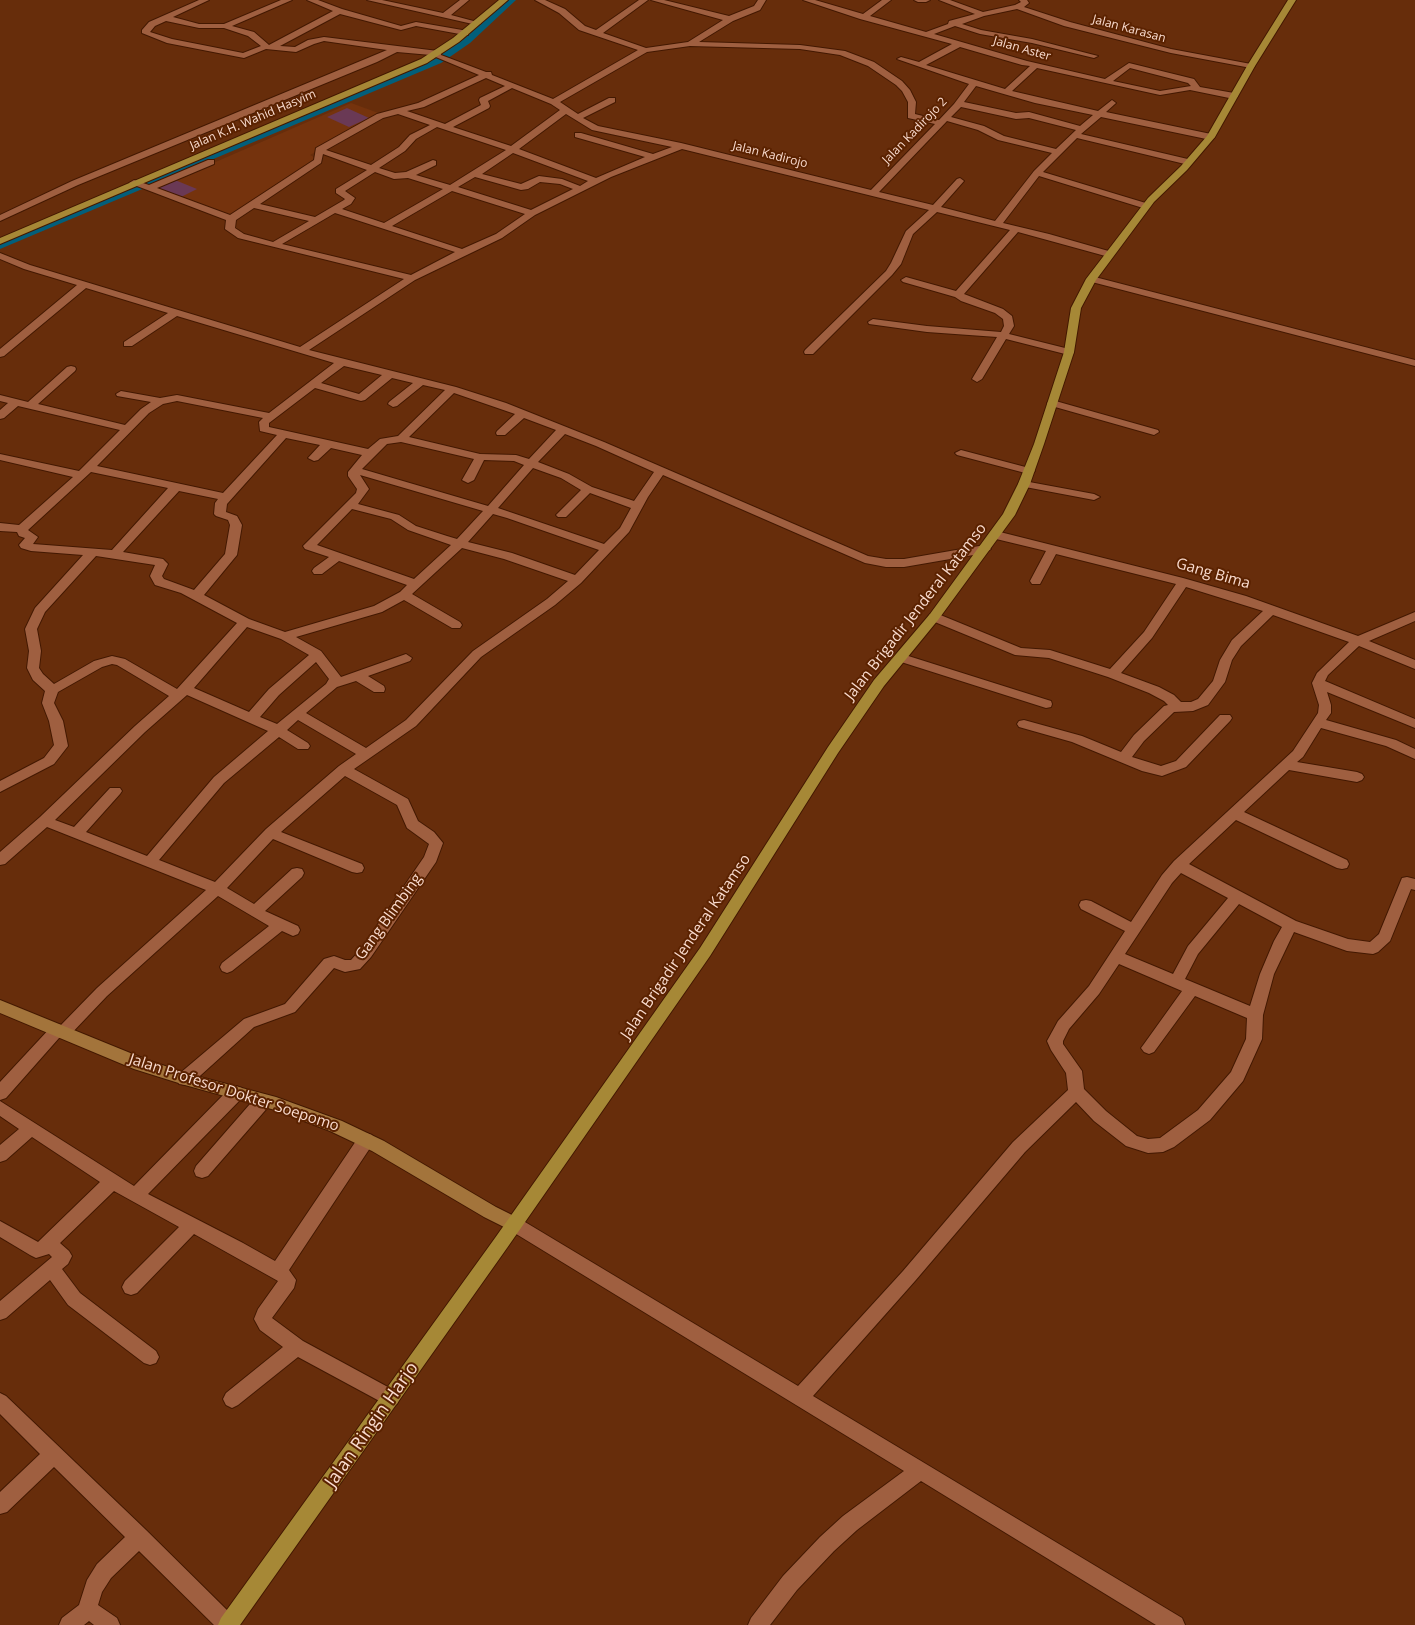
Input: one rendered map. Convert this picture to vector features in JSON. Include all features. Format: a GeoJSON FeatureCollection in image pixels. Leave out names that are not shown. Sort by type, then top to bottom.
{"type":"FeatureCollection","features":[{"type":"Feature","properties":{"kind":"main road","name":"Jalan K.H. Wahid Hasyim"},"geometry":{"type":"LineString","coordinates":[[0,241],[438,55],[504,0]]}},
{"type":"Feature","properties":{"kind":"main road","name":"Jalan Brigadir Jenderal Katamso"},"geometry":{"type":"LineString","coordinates":[[514,1224],[705,952],[833,750],[879,683],[902,658],[986,550],[1009,515],[1029,471],[1069,352],[1076,308],[1090,279],[1146,206],[1190,162],[1210,137],[1292,0]]}},
{"type":"Feature","properties":{"kind":"main road","name":"Jalan Profesor Dokter Soepomo"},"geometry":{"type":"LineString","coordinates":[[0,1006],[140,1064],[184,1079],[264,1101],[329,1123],[366,1140],[514,1224]]}},
{"type":"Feature","properties":{"kind":"main road","name":"Jalan Ringin Harjo"},"geometry":{"type":"LineString","coordinates":[[228,1625],[514,1224]]}},
{"type":"Feature","properties":{"kind":"street"},"geometry":{"type":"LineString","coordinates":[[204,0],[152,24],[146,30],[146,33],[170,41],[242,56],[269,47],[339,11]]}},
{"type":"Feature","properties":{"kind":"street"},"geometry":{"type":"LineString","coordinates":[[225,26],[288,0]]}},
{"type":"Feature","properties":{"kind":"street"},"geometry":{"type":"LineString","coordinates":[[311,0],[339,11],[401,28],[422,25],[465,33]]}},
{"type":"Feature","properties":{"kind":"street"},"geometry":{"type":"LineString","coordinates":[[371,0],[477,23]]}},
{"type":"Feature","properties":{"kind":"street"},"geometry":{"type":"LineString","coordinates":[[445,16],[465,0]]}},
{"type":"Feature","properties":{"kind":"street"},"geometry":{"type":"LineString","coordinates":[[539,0],[562,11],[580,27],[645,50]]}},
{"type":"Feature","properties":{"kind":"street"},"geometry":{"type":"LineString","coordinates":[[598,33],[644,0]]}},
{"type":"Feature","properties":{"kind":"street"},"geometry":{"type":"LineString","coordinates":[[655,0],[730,19]]}},
{"type":"Feature","properties":{"kind":"street"},"geometry":{"type":"LineString","coordinates":[[690,44],[730,19],[757,8],[762,0]]}},
{"type":"Feature","properties":{"kind":"street","name":"Jalan Aster"},"geometry":{"type":"LineString","coordinates":[[807,0],[1036,65],[1106,82],[1160,93],[1182,88],[1234,96]]}},
{"type":"Feature","properties":{"kind":"street"},"geometry":{"type":"LineString","coordinates":[[863,17],[887,0]]}},
{"type":"Feature","properties":{"kind":"street"},"geometry":{"type":"LineString","coordinates":[[918,0],[926,0]]}},
{"type":"Feature","properties":{"kind":"street"},"geometry":{"type":"LineString","coordinates":[[943,0],[982,14]]}},
{"type":"Feature","properties":{"kind":"street"},"geometry":{"type":"LineString","coordinates":[[927,34],[982,14],[1017,7],[1024,4],[1023,0]]}},
{"type":"Feature","properties":{"kind":"street","name":"Jalan Karasan"},"geometry":{"type":"LineString","coordinates":[[1017,7],[1114,37],[1171,51],[1251,66]]}},
{"type":"Feature","properties":{"kind":"street"},"geometry":{"type":"LineString","coordinates":[[164,18],[199,26],[225,26],[251,34],[269,47]]}},
{"type":"Feature","properties":{"kind":"street"},"geometry":{"type":"LineString","coordinates":[[952,24],[988,34],[1032,41],[1094,56]]}},
{"type":"Feature","properties":{"kind":"street","name":"Jalan Kadirojo"},"geometry":{"type":"LineString","coordinates":[[269,47],[294,50],[311,42],[324,40],[438,55],[554,102],[590,126],[681,146],[997,224],[1109,254]]}},
{"type":"Feature","properties":{"kind":"street"},"geometry":{"type":"LineString","coordinates":[[920,65],[961,43]]}},
{"type":"Feature","properties":{"kind":"street"},"geometry":{"type":"LineString","coordinates":[[554,102],[645,50],[690,44],[800,47],[828,50],[856,57],[896,73],[912,102],[913,112],[911,116],[944,120],[981,128],[1001,138],[1059,152]]}},
{"type":"Feature","properties":{"kind":"street"},"geometry":{"type":"LineString","coordinates":[[0,218],[75,183],[374,60],[396,49]]}},
{"type":"Feature","properties":{"kind":"street"},"geometry":{"type":"LineString","coordinates":[[901,59],[1006,92],[1098,114],[1210,137]]}},
{"type":"Feature","properties":{"kind":"street"},"geometry":{"type":"LineString","coordinates":[[896,73],[910,62]]}},
{"type":"Feature","properties":{"kind":"street"},"geometry":{"type":"LineString","coordinates":[[1006,92],[1036,65]]}},
{"type":"Feature","properties":{"kind":"street"},"geometry":{"type":"LineString","coordinates":[[1106,82],[1125,66],[1129,65],[1191,81],[1196,89]]}},
{"type":"Feature","properties":{"kind":"street"},"geometry":{"type":"LineString","coordinates":[[319,150],[373,120],[421,105],[488,74]]}},
{"type":"Feature","properties":{"kind":"street","name":"Jalan Kadirojo 2"},"geometry":{"type":"LineString","coordinates":[[872,194],[944,120],[974,83]]}},
{"type":"Feature","properties":{"kind":"street"},"geometry":{"type":"LineString","coordinates":[[446,126],[486,106],[484,100],[486,98],[513,85]]}},
{"type":"Feature","properties":{"kind":"street"},"geometry":{"type":"LineString","coordinates":[[577,118],[612,100]]}},
{"type":"Feature","properties":{"kind":"street"},"geometry":{"type":"LineString","coordinates":[[997,224],[1037,173],[1078,132],[1112,103]]}},
{"type":"Feature","properties":{"kind":"street"},"geometry":{"type":"LineString","coordinates":[[958,104],[1016,116],[1029,116],[1078,132],[1190,162]]}},
{"type":"Feature","properties":{"kind":"street"},"geometry":{"type":"LineString","coordinates":[[386,225],[512,150],[566,110]]}},
{"type":"Feature","properties":{"kind":"street"},"geometry":{"type":"LineString","coordinates":[[398,111],[446,126],[596,182]]}},
{"type":"Feature","properties":{"kind":"street"},"geometry":{"type":"LineString","coordinates":[[274,245],[351,199],[339,190],[402,149],[413,137],[437,124]]}},
{"type":"Feature","properties":{"kind":"street"},"geometry":{"type":"LineString","coordinates":[[601,141],[615,132]]}},
{"type":"Feature","properties":{"kind":"street"},"geometry":{"type":"LineString","coordinates":[[578,134],[654,157]]}},
{"type":"Feature","properties":{"kind":"street"},"geometry":{"type":"LineString","coordinates":[[301,350],[412,278],[499,236],[532,213],[596,182],[681,146]]}},
{"type":"Feature","properties":{"kind":"street"},"geometry":{"type":"LineString","coordinates":[[319,150],[394,176],[408,175],[433,163]]}},
{"type":"Feature","properties":{"kind":"street"},"geometry":{"type":"LineString","coordinates":[[319,150],[318,161],[231,219],[230,227],[235,233],[274,245],[412,278]]}},
{"type":"Feature","properties":{"kind":"street"},"geometry":{"type":"LineString","coordinates":[[149,188],[211,162]]}},
{"type":"Feature","properties":{"kind":"street"},"geometry":{"type":"LineString","coordinates":[[1037,173],[1146,206]]}},
{"type":"Feature","properties":{"kind":"street"},"geometry":{"type":"LineString","coordinates":[[473,174],[523,188],[536,180],[542,180],[562,182],[581,189]]}},
{"type":"Feature","properties":{"kind":"street"},"geometry":{"type":"LineString","coordinates":[[408,175],[448,189],[532,213]]}},
{"type":"Feature","properties":{"kind":"street"},"geometry":{"type":"LineString","coordinates":[[808,352],[889,273],[896,264],[910,233],[936,209],[960,181]]}},
{"type":"Feature","properties":{"kind":"street"},"geometry":{"type":"LineString","coordinates":[[136,183],[231,219]]}},
{"type":"Feature","properties":{"kind":"street"},"geometry":{"type":"LineString","coordinates":[[252,204],[316,220]]}},
{"type":"Feature","properties":{"kind":"street"},"geometry":{"type":"LineString","coordinates":[[335,210],[386,225],[463,252]]}},
{"type":"Feature","properties":{"kind":"street"},"geometry":{"type":"LineString","coordinates":[[958,295],[1016,229]]}},
{"type":"Feature","properties":{"kind":"street"},"geometry":{"type":"LineString","coordinates":[[0,256],[27,267],[175,313],[342,362],[452,389],[524,414],[563,429],[853,555],[874,562],[904,563],[986,550]]}},
{"type":"Feature","properties":{"kind":"street"},"geometry":{"type":"LineString","coordinates":[[1090,279],[1415,363]]}},
{"type":"Feature","properties":{"kind":"street"},"geometry":{"type":"LineString","coordinates":[[906,280],[958,295],[1004,314],[1009,322],[1004,335],[977,379]]}},
{"type":"Feature","properties":{"kind":"street"},"geometry":{"type":"LineString","coordinates":[[0,354],[85,284]]}},
{"type":"Feature","properties":{"kind":"street"},"geometry":{"type":"LineString","coordinates":[[128,344],[175,313]]}},
{"type":"Feature","properties":{"kind":"street"},"geometry":{"type":"LineString","coordinates":[[873,322],[927,329],[1004,335],[1069,352]]}},
{"type":"Feature","properties":{"kind":"street"},"geometry":{"type":"LineString","coordinates":[[342,362],[270,416],[263,423],[264,429],[370,453]]}},
{"type":"Feature","properties":{"kind":"street"},"geometry":{"type":"LineString","coordinates":[[31,405],[71,369]]}},
{"type":"Feature","properties":{"kind":"street"},"geometry":{"type":"LineString","coordinates":[[312,384],[361,398],[390,374]]}},
{"type":"Feature","properties":{"kind":"street"},"geometry":{"type":"LineString","coordinates":[[393,404],[421,381]]}},
{"type":"Feature","properties":{"kind":"street"},"geometry":{"type":"LineString","coordinates":[[401,439],[452,389]]}},
{"type":"Feature","properties":{"kind":"street"},"geometry":{"type":"LineString","coordinates":[[121,394],[160,401]]}},
{"type":"Feature","properties":{"kind":"street"},"geometry":{"type":"LineString","coordinates":[[0,398],[128,429]]}},
{"type":"Feature","properties":{"kind":"street"},"geometry":{"type":"LineString","coordinates":[[0,528],[22,529],[85,472],[145,411],[160,401],[168,398],[177,398],[270,416]]}},
{"type":"Feature","properties":{"kind":"street"},"geometry":{"type":"LineString","coordinates":[[0,416],[16,402]]}},
{"type":"Feature","properties":{"kind":"street"},"geometry":{"type":"LineString","coordinates":[[1052,403],[1154,432]]}},
{"type":"Feature","properties":{"kind":"street"},"geometry":{"type":"LineString","coordinates":[[501,433],[524,414]]}},
{"type":"Feature","properties":{"kind":"street"},"geometry":{"type":"LineString","coordinates":[[285,636],[338,619],[378,609],[404,595],[471,533],[563,429]]}},
{"type":"Feature","properties":{"kind":"street"},"geometry":{"type":"LineString","coordinates":[[196,596],[231,555],[236,525],[233,518],[222,515],[219,512],[224,497],[284,434]]}},
{"type":"Feature","properties":{"kind":"street"},"geometry":{"type":"LineString","coordinates":[[415,584],[310,547],[309,545],[362,491],[354,476],[355,470],[384,441],[401,439],[480,457],[504,456],[532,463],[565,476],[588,490],[637,506]]}},
{"type":"Feature","properties":{"kind":"street"},"geometry":{"type":"LineString","coordinates":[[314,458],[327,444]]}},
{"type":"Feature","properties":{"kind":"street"},"geometry":{"type":"LineString","coordinates":[[961,453],[1029,471]]}},
{"type":"Feature","properties":{"kind":"street"},"geometry":{"type":"LineString","coordinates":[[0,457],[224,497]]}},
{"type":"Feature","properties":{"kind":"street"},"geometry":{"type":"LineString","coordinates":[[468,480],[480,457]]}},
{"type":"Feature","properties":{"kind":"street"},"geometry":{"type":"LineString","coordinates":[[355,470],[490,510],[606,549]]}},
{"type":"Feature","properties":{"kind":"street"},"geometry":{"type":"LineString","coordinates":[[0,1093],[60,1031],[218,889],[271,833],[344,769],[392,737],[420,715],[477,654],[552,602],[576,580],[625,530],[637,506],[660,471]]}},
{"type":"Feature","properties":{"kind":"street"},"geometry":{"type":"LineString","coordinates":[[1024,484],[1094,497]]}},
{"type":"Feature","properties":{"kind":"street"},"geometry":{"type":"LineString","coordinates":[[115,554],[176,487]]}},
{"type":"Feature","properties":{"kind":"street"},"geometry":{"type":"LineString","coordinates":[[562,515],[588,490]]}},
{"type":"Feature","properties":{"kind":"street"},"geometry":{"type":"LineString","coordinates":[[350,505],[395,518],[412,528],[508,556],[576,580]]}},
{"type":"Feature","properties":{"kind":"street"},"geometry":{"type":"LineString","coordinates":[[22,529],[23,533],[32,537],[25,545],[30,547],[54,551],[115,554],[159,562],[162,564],[156,576],[159,582],[185,590],[245,622],[285,636],[317,654],[335,678],[334,684]]}},
{"type":"Feature","properties":{"kind":"street","name":"Gang Bima"},"geometry":{"type":"LineString","coordinates":[[996,535],[1183,582],[1272,609],[1358,641],[1415,665]]}},
{"type":"Feature","properties":{"kind":"street"},"geometry":{"type":"LineString","coordinates":[[1036,581],[1052,550]]}},
{"type":"Feature","properties":{"kind":"street"},"geometry":{"type":"LineString","coordinates":[[52,690],[38,677],[33,668],[35,651],[31,629],[39,612],[60,586],[93,552]]}},
{"type":"Feature","properties":{"kind":"street"},"geometry":{"type":"LineString","coordinates":[[318,571],[338,556]]}},
{"type":"Feature","properties":{"kind":"street"},"geometry":{"type":"LineString","coordinates":[[1112,674],[1148,635],[1183,582]]}},
{"type":"Feature","properties":{"kind":"street"},"geometry":{"type":"LineString","coordinates":[[404,595],[456,625]]}},
{"type":"Feature","properties":{"kind":"street"},"geometry":{"type":"LineString","coordinates":[[1125,757],[1139,738],[1169,709],[1178,706],[1193,707],[1203,702],[1219,682],[1226,660],[1236,643],[1272,609]]}},
{"type":"Feature","properties":{"kind":"street"},"geometry":{"type":"LineString","coordinates":[[1291,924],[1281,941],[1267,974],[1255,1015],[1254,1039],[1237,1076],[1204,1115],[1163,1145],[1148,1146],[1132,1141],[1100,1116],[1076,1092],[1074,1071],[1056,1046],[1055,1041],[1063,1025],[1094,990],[1162,886],[1180,865],[1298,754],[1324,712],[1318,684],[1323,673],[1358,641],[1415,616]]}},
{"type":"Feature","properties":{"kind":"street"},"geometry":{"type":"LineString","coordinates":[[934,617],[1018,652],[1050,654],[1112,674],[1154,690],[1169,698],[1178,706]]}},
{"type":"Feature","properties":{"kind":"street"},"geometry":{"type":"LineString","coordinates":[[0,860],[45,821],[91,774],[181,692],[245,622]]}},
{"type":"Feature","properties":{"kind":"street"},"geometry":{"type":"LineString","coordinates":[[251,718],[274,692],[317,654]]}},
{"type":"Feature","properties":{"kind":"street"},"geometry":{"type":"LineString","coordinates":[[150,861],[219,780],[334,684],[406,658]]}},
{"type":"Feature","properties":{"kind":"street"},"geometry":{"type":"LineString","coordinates":[[902,658],[1046,704]]}},
{"type":"Feature","properties":{"kind":"street"},"geometry":{"type":"LineString","coordinates":[[0,787],[49,761],[59,750],[62,741],[48,703],[52,690],[98,664],[112,660],[121,662],[181,692],[278,730],[303,746]]}},
{"type":"Feature","properties":{"kind":"street"},"geometry":{"type":"LineString","coordinates":[[358,676],[379,689]]}},
{"type":"Feature","properties":{"kind":"street"},"geometry":{"type":"LineString","coordinates":[[1318,684],[1415,724]]}},
{"type":"Feature","properties":{"kind":"street"},"geometry":{"type":"LineString","coordinates":[[297,714],[366,754]]}},
{"type":"Feature","properties":{"kind":"street"},"geometry":{"type":"LineString","coordinates":[[1024,724],[1077,739],[1162,772],[1181,764],[1225,718]]}},
{"type":"Feature","properties":{"kind":"street"},"geometry":{"type":"LineString","coordinates":[[1317,722],[1391,743],[1415,754]]}},
{"type":"Feature","properties":{"kind":"street"},"geometry":{"type":"LineString","coordinates":[[1285,765],[1357,777]]}},
{"type":"Feature","properties":{"kind":"street","name":"Gang Blimbing"},"geometry":{"type":"LineString","coordinates":[[184,1079],[248,1023],[290,1008],[329,963],[334,962],[345,966],[355,964],[366,954],[408,890],[427,865],[435,850],[436,844],[429,836],[412,824],[402,802],[344,769]]}},
{"type":"Feature","properties":{"kind":"street"},"geometry":{"type":"LineString","coordinates":[[76,833],[115,791]]}},
{"type":"Feature","properties":{"kind":"street"},"geometry":{"type":"LineString","coordinates":[[1234,813],[1342,864]]}},
{"type":"Feature","properties":{"kind":"street"},"geometry":{"type":"LineString","coordinates":[[45,821],[218,889],[255,912],[286,928],[228,967]]}},
{"type":"Feature","properties":{"kind":"street"},"geometry":{"type":"LineString","coordinates":[[271,833],[357,868]]}},
{"type":"Feature","properties":{"kind":"street"},"geometry":{"type":"LineString","coordinates":[[1180,865],[1291,924],[1347,945],[1372,948],[1385,937],[1412,880]]}},
{"type":"Feature","properties":{"kind":"street"},"geometry":{"type":"LineString","coordinates":[[255,912],[297,873]]}},
{"type":"Feature","properties":{"kind":"street"},"geometry":{"type":"LineString","coordinates":[[1177,981],[1194,950],[1236,896]]}},
{"type":"Feature","properties":{"kind":"street"},"geometry":{"type":"LineString","coordinates":[[1086,905],[1135,930]]}},
{"type":"Feature","properties":{"kind":"street"},"geometry":{"type":"LineString","coordinates":[[1116,956],[1255,1015]]}},
{"type":"Feature","properties":{"kind":"street"},"geometry":{"type":"LineString","coordinates":[[1149,1048],[1194,988]]}},
{"type":"Feature","properties":{"kind":"street"},"geometry":{"type":"LineString","coordinates":[[800,1397],[910,1276],[1019,1147],[1076,1092]]}},
{"type":"Feature","properties":{"kind":"street"},"geometry":{"type":"LineString","coordinates":[[135,1196],[236,1093]]}},
{"type":"Feature","properties":{"kind":"street"},"geometry":{"type":"LineString","coordinates":[[202,1171],[264,1101]]}},
{"type":"Feature","properties":{"kind":"street"},"geometry":{"type":"LineString","coordinates":[[0,1108],[135,1196],[192,1225],[287,1278],[286,1285],[264,1315],[264,1320],[268,1327],[296,1347],[391,1398]]}},
{"type":"Feature","properties":{"kind":"street"},"geometry":{"type":"LineString","coordinates":[[0,1155],[30,1129]]}},
{"type":"Feature","properties":{"kind":"street"},"geometry":{"type":"LineString","coordinates":[[278,1272],[366,1140]]}},
{"type":"Feature","properties":{"kind":"street"},"geometry":{"type":"LineString","coordinates":[[0,1228],[36,1250],[42,1249],[113,1181]]}},
{"type":"Feature","properties":{"kind":"street"},"geometry":{"type":"LineString","coordinates":[[514,1224],[1175,1625]]}},
{"type":"Feature","properties":{"kind":"street"},"geometry":{"type":"LineString","coordinates":[[131,1287],[192,1225]]}},
{"type":"Feature","properties":{"kind":"street"},"geometry":{"type":"LineString","coordinates":[[0,1312],[51,1268],[61,1262],[63,1256],[49,1243]]}},
{"type":"Feature","properties":{"kind":"street"},"geometry":{"type":"LineString","coordinates":[[51,1268],[74,1299],[150,1357]]}},
{"type":"Feature","properties":{"kind":"street"},"geometry":{"type":"LineString","coordinates":[[232,1399],[296,1347]]}},
{"type":"Feature","properties":{"kind":"street"},"geometry":{"type":"LineString","coordinates":[[0,1402],[228,1625]]}},
{"type":"Feature","properties":{"kind":"street"},"geometry":{"type":"LineString","coordinates":[[0,1505],[53,1455]]}},
{"type":"Feature","properties":{"kind":"street"},"geometry":{"type":"LineString","coordinates":[[758,1625],[790,1583],[826,1544],[850,1523],[921,1470]]}},
{"type":"Feature","properties":{"kind":"street"},"geometry":{"type":"LineString","coordinates":[[86,1612],[94,1587],[104,1571],[139,1537]]}},
{"type":"Feature","properties":{"kind":"street"},"geometry":{"type":"LineString","coordinates":[[69,1625],[79,1615],[86,1612],[96,1614],[110,1625]]}},
{"type":"Feature","properties":{"kind":"shaded area"},"geometry":{"type":"Polygon","coordinates":[[[351,103],[381,114],[310,155],[317,159],[231,217],[156,188],[351,103]]]}},
{"type":"Feature","properties":{"kind":"shaded area"},"geometry":{"type":"Polygon","coordinates":[[[347,108],[369,118],[349,127],[327,117],[347,108]]]}},
{"type":"Feature","properties":{"kind":"shaded area"},"geometry":{"type":"Polygon","coordinates":[[[175,180],[197,189],[181,197],[158,188],[175,180]]]}},
{"type":"Feature","properties":{"kind":"waterway"},"geometry":{"type":"LineString","coordinates":[[0,246],[438,61],[467,41],[512,0]]}}]}
